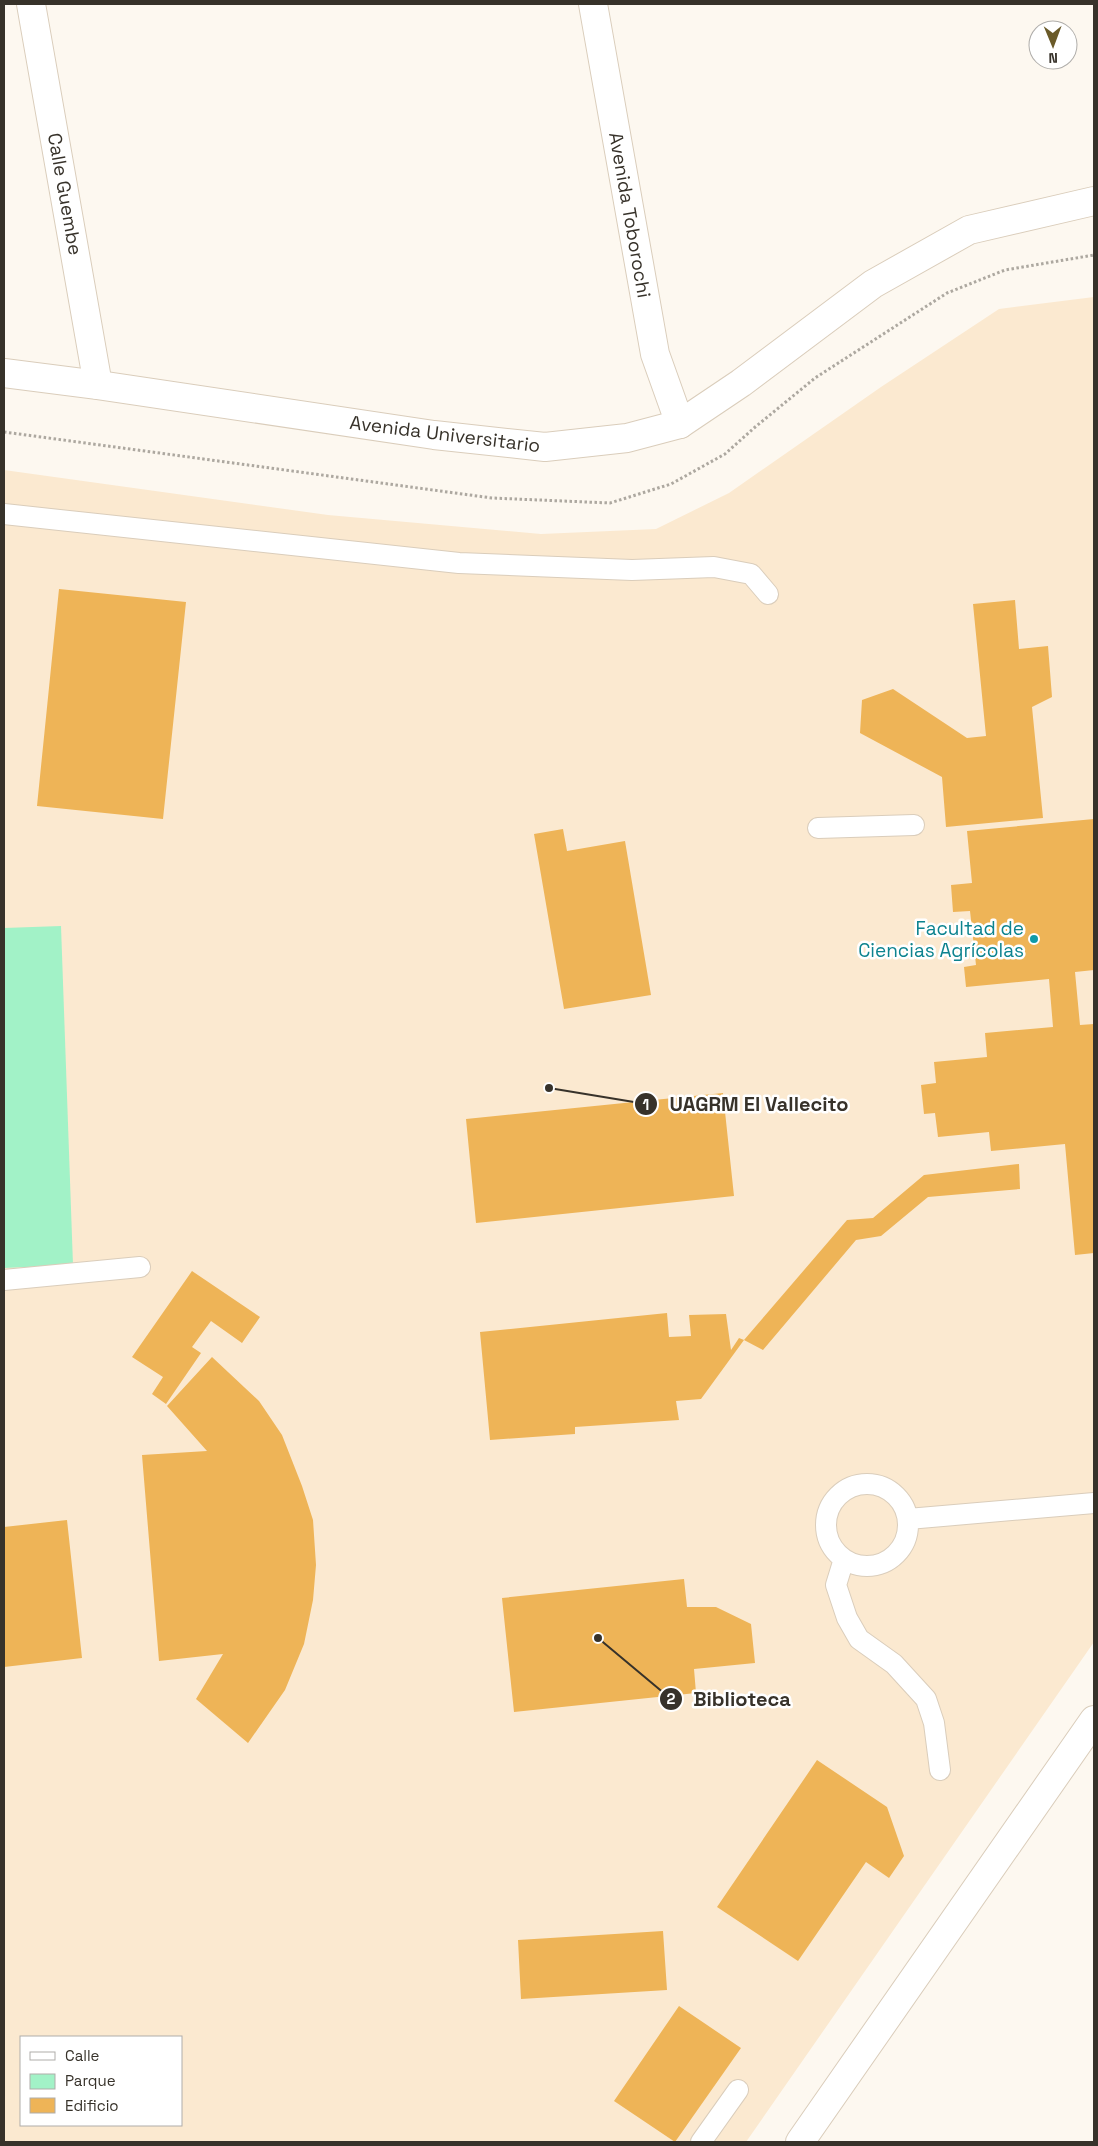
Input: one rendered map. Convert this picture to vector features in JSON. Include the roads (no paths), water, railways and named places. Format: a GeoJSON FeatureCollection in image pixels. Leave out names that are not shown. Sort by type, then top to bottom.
{"type":"FeatureCollection","features":[{"type":"Feature","properties":{"kind":"street","name":"Calle Guembe"},"geometry":{"type":"LineString","coordinates":[[31,4],[98,385]]}},
{"type":"Feature","properties":{"kind":"street","name":"Avenida Toborochi"},"geometry":{"type":"LineString","coordinates":[[592,4],[655,354],[680,424]]}},
{"type":"Feature","properties":{"kind":"street","name":"Avenida Universitario"},"geometry":{"type":"LineString","coordinates":[[4,373],[98,385],[434,435],[545,447],[627,438],[680,424],[741,382],[873,284],[969,230],[1094,201]]}},
{"type":"Feature","properties":{"kind":"street"},"geometry":{"type":"LineString","coordinates":[[800,2142],[1094,1720]]}},
{"type":"Feature","properties":{"kind":"lane"},"geometry":{"type":"LineString","coordinates":[[4,514],[459,563],[632,570],[714,567],[751,574],[768,594]]}},
{"type":"Feature","properties":{"kind":"lane"},"geometry":{"type":"LineString","coordinates":[[818,828],[914,825]]}},
{"type":"Feature","properties":{"kind":"lane"},"geometry":{"type":"LineString","coordinates":[[4,1280],[140,1267]]}},
{"type":"Feature","properties":{"kind":"lane"},"geometry":{"type":"LineString","coordinates":[[871,1484],[884,1488],[895,1495],[903,1506],[908,1519],[908,1533],[903,1546],[894,1556],[883,1563],[870,1566],[856,1565],[844,1559],[834,1550],[828,1538],[826,1525],[828,1511],[835,1500],[845,1491],[857,1485],[871,1484]]}},
{"type":"Feature","properties":{"kind":"lane"},"geometry":{"type":"LineString","coordinates":[[908,1519],[1094,1503]]}},
{"type":"Feature","properties":{"kind":"lane"},"geometry":{"type":"LineString","coordinates":[[844,1559],[836,1585],[848,1618],[858,1638],[894,1664],[926,1699],[934,1723],[940,1770]]}},
{"type":"Feature","properties":{"kind":"lane"},"geometry":{"type":"LineString","coordinates":[[701,2142],[738,2090]]}},
{"type":"Feature","properties":{"kind":"place","name":"Facultad de Ciencias Agrícolas"},"geometry":{"type":"Point","coordinates":[1034,939]}},
{"type":"Feature","properties":{"kind":"place","name":"UAGRM El Vallecito"},"geometry":{"type":"Point","coordinates":[549,1088]}},
{"type":"Feature","properties":{"kind":"place","name":"Biblioteca"},"geometry":{"type":"Point","coordinates":[598,1638]}}]}
